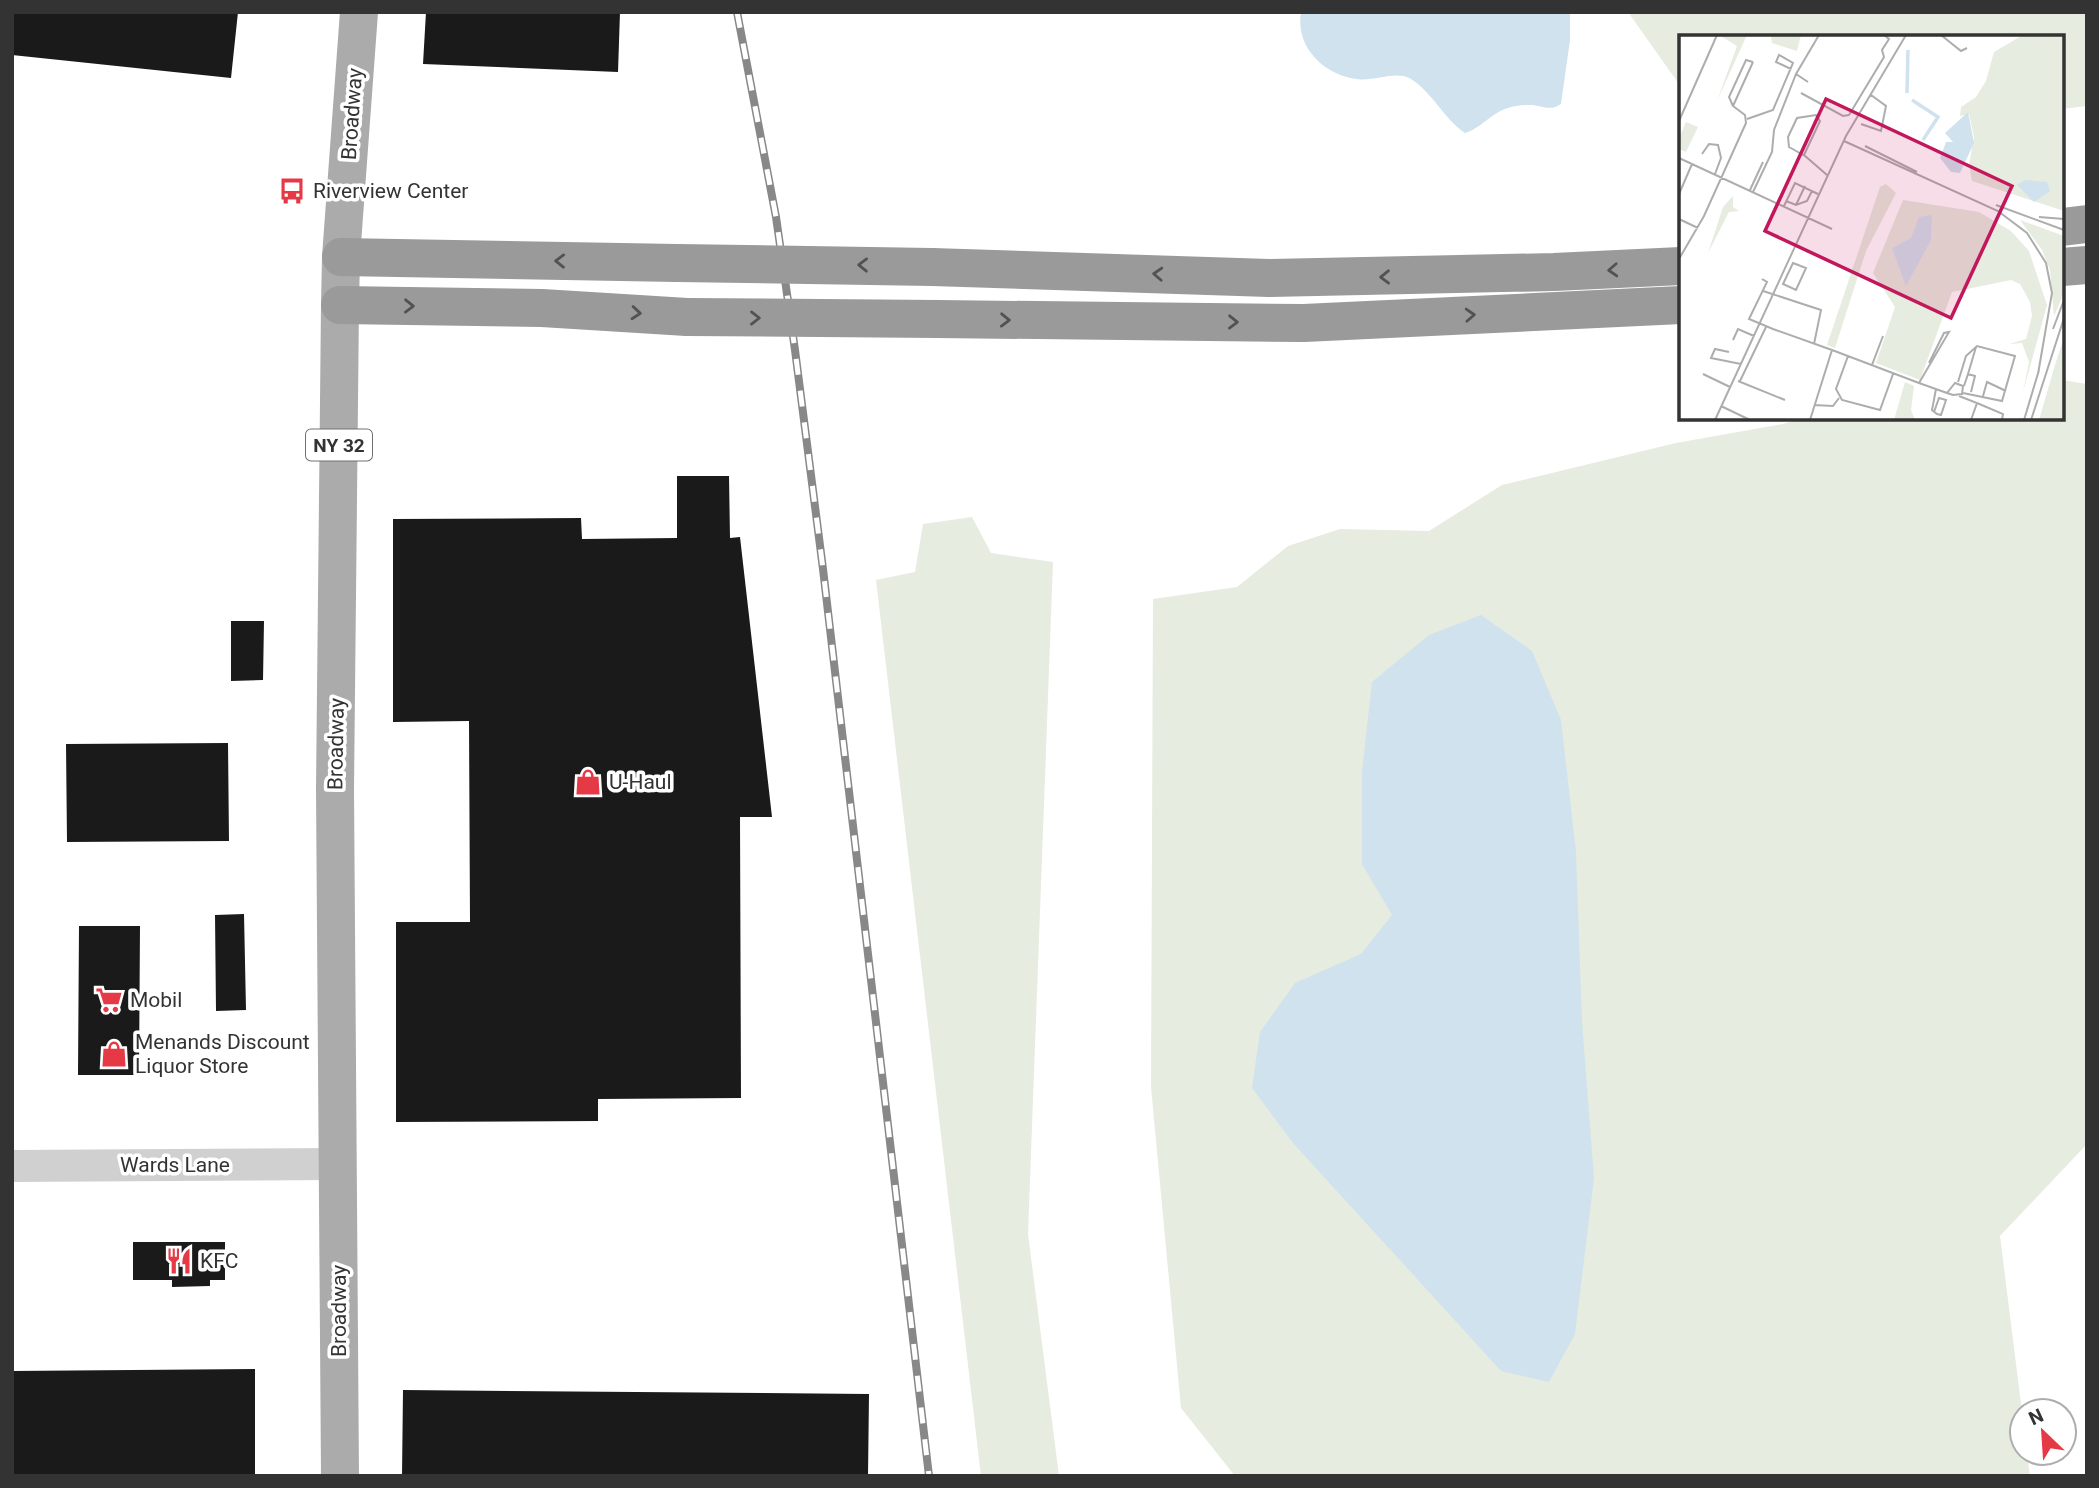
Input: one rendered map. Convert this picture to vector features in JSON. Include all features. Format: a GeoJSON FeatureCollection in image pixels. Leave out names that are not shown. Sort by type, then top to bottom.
{"type":"FeatureCollection","features":[{"type":"Feature","properties":{"kind":"highway"},"geometry":{"type":"LineString","coordinates":[[2064,227],[2087,224]]}},
{"type":"Feature","properties":{"kind":"highway"},"geometry":{"type":"LineString","coordinates":[[2064,241],[2087,239]]}},
{"type":"Feature","properties":{"kind":"highway"},"geometry":{"type":"LineString","coordinates":[[341,257],[932,267],[1269,278],[1553,272],[1679,266]]}},
{"type":"Feature","properties":{"kind":"highway"},"geometry":{"type":"LineString","coordinates":[[2064,267],[2087,265]]}},
{"type":"Feature","properties":{"kind":"highway"},"geometry":{"type":"LineString","coordinates":[[2064,284],[2087,285]]}},
{"type":"Feature","properties":{"kind":"highway"},"geometry":{"type":"LineString","coordinates":[[340,305],[542,308],[687,317],[1304,323],[1679,305]]}},
{"type":"Feature","properties":{"kind":"main road","name":"Broadway"},"geometry":{"type":"LineString","coordinates":[[340,1476],[335,789],[340,305],[341,257],[359,12]]}},
{"type":"Feature","properties":{"kind":"street","name":"Wards Lane"},"geometry":{"type":"LineString","coordinates":[[12,1166],[338,1164]]}},
{"type":"Feature","properties":{"kind":"shaded area"},"geometry":{"type":"Polygon","coordinates":[[[1628,12],[2087,12],[2087,106],[2064,109],[2064,35],[1679,35],[1679,84],[1628,12]]]}},
{"type":"Feature","properties":{"kind":"shaded area"},"geometry":{"type":"Polygon","coordinates":[[[2064,380],[2087,384],[2087,1144],[2000,1236],[2020,1397],[2008,1397],[2008,1467],[2029,1467],[2030,1476],[1235,1476],[1181,1408],[1151,1087],[1153,599],[1237,587],[1288,546],[1340,529],[1429,531],[1502,485],[1676,443],[1796,420],[2064,420],[2064,380]]]}},
{"type":"Feature","properties":{"kind":"shaded area"},"geometry":{"type":"Polygon","coordinates":[[[972,517],[991,553],[1053,562],[1028,1234],[1059,1476],[981,1476],[876,580],[915,572],[923,524],[972,517]]]}},
{"type":"Feature","properties":{"kind":"water"},"geometry":{"type":"Polygon","coordinates":[[[1301,12],[1570,12],[1570,40],[1561,104],[1550,108],[1530,105],[1508,108],[1465,133],[1426,91],[1411,79],[1392,76],[1357,79],[1333,72],[1323,65],[1307,48],[1300,25],[1301,12]]]}},
{"type":"Feature","properties":{"kind":"water"},"geometry":{"type":"Polygon","coordinates":[[[1481,615],[1532,651],[1561,720],[1576,852],[1582,1022],[1594,1178],[1575,1334],[1549,1382],[1501,1371],[1293,1143],[1252,1088],[1260,1032],[1295,983],[1361,954],[1392,915],[1362,864],[1362,772],[1372,682],[1429,635],[1481,615]]]}},
{"type":"Feature","properties":{"kind":"building"},"geometry":{"type":"Polygon","coordinates":[[[12,12],[238,12],[231,78],[12,55],[12,12]]]}},
{"type":"Feature","properties":{"kind":"building"},"geometry":{"type":"Polygon","coordinates":[[[426,12],[620,12],[618,72],[423,64],[426,12]]]}},
{"type":"Feature","properties":{"kind":"building"},"geometry":{"type":"Polygon","coordinates":[[[677,476],[729,476],[730,538],[740,537],[772,817],[740,817],[741,1098],[598,1099],[598,1121],[396,1122],[396,922],[470,922],[469,721],[393,722],[393,519],[581,518],[582,539],[677,538],[677,476]]]}},
{"type":"Feature","properties":{"kind":"building"},"geometry":{"type":"Polygon","coordinates":[[[231,621],[264,621],[263,680],[231,681],[231,621]]]}},
{"type":"Feature","properties":{"kind":"building"},"geometry":{"type":"Polygon","coordinates":[[[228,743],[229,841],[67,842],[66,744],[228,743]]]}},
{"type":"Feature","properties":{"kind":"building","name":"Mobil"},"geometry":{"type":"Polygon","coordinates":[[[244,914],[246,1010],[216,1011],[215,915],[244,914]]]}},
{"type":"Feature","properties":{"kind":"building","name":"Mobil"},"geometry":{"type":"Polygon","coordinates":[[[79,926],[140,926],[139,1075],[78,1075],[79,926]]]}},
{"type":"Feature","properties":{"kind":"building","name":"KFC"},"geometry":{"type":"Polygon","coordinates":[[[133,1242],[225,1242],[225,1280],[210,1280],[210,1286],[172,1287],[172,1280],[133,1280],[133,1242]]]}},
{"type":"Feature","properties":{"kind":"building"},"geometry":{"type":"Polygon","coordinates":[[[255,1369],[255,1476],[12,1476],[12,1371],[255,1369]]]}},
{"type":"Feature","properties":{"kind":"building"},"geometry":{"type":"Polygon","coordinates":[[[403,1390],[869,1394],[868,1476],[402,1476],[403,1390]]]}},
{"type":"Feature","properties":{"kind":"railway"},"geometry":{"type":"LineString","coordinates":[[737,12],[776,217],[795,350],[929,1476]]}},
{"type":"Feature","properties":{"kind":"place","name":"Riverview Center"},"geometry":{"type":"Point","coordinates":[292,191]}},
{"type":"Feature","properties":{"kind":"place","name":"U-Haul"},"geometry":{"type":"Point","coordinates":[588,782]}},
{"type":"Feature","properties":{"kind":"place","name":"Mobil"},"geometry":{"type":"Point","coordinates":[109,1000]}},
{"type":"Feature","properties":{"kind":"place","name":"Menands Discount Liquor Store"},"geometry":{"type":"Point","coordinates":[114,1054]}},
{"type":"Feature","properties":{"kind":"place","name":"KFC"},"geometry":{"type":"Point","coordinates":[179,1261]}}]}
